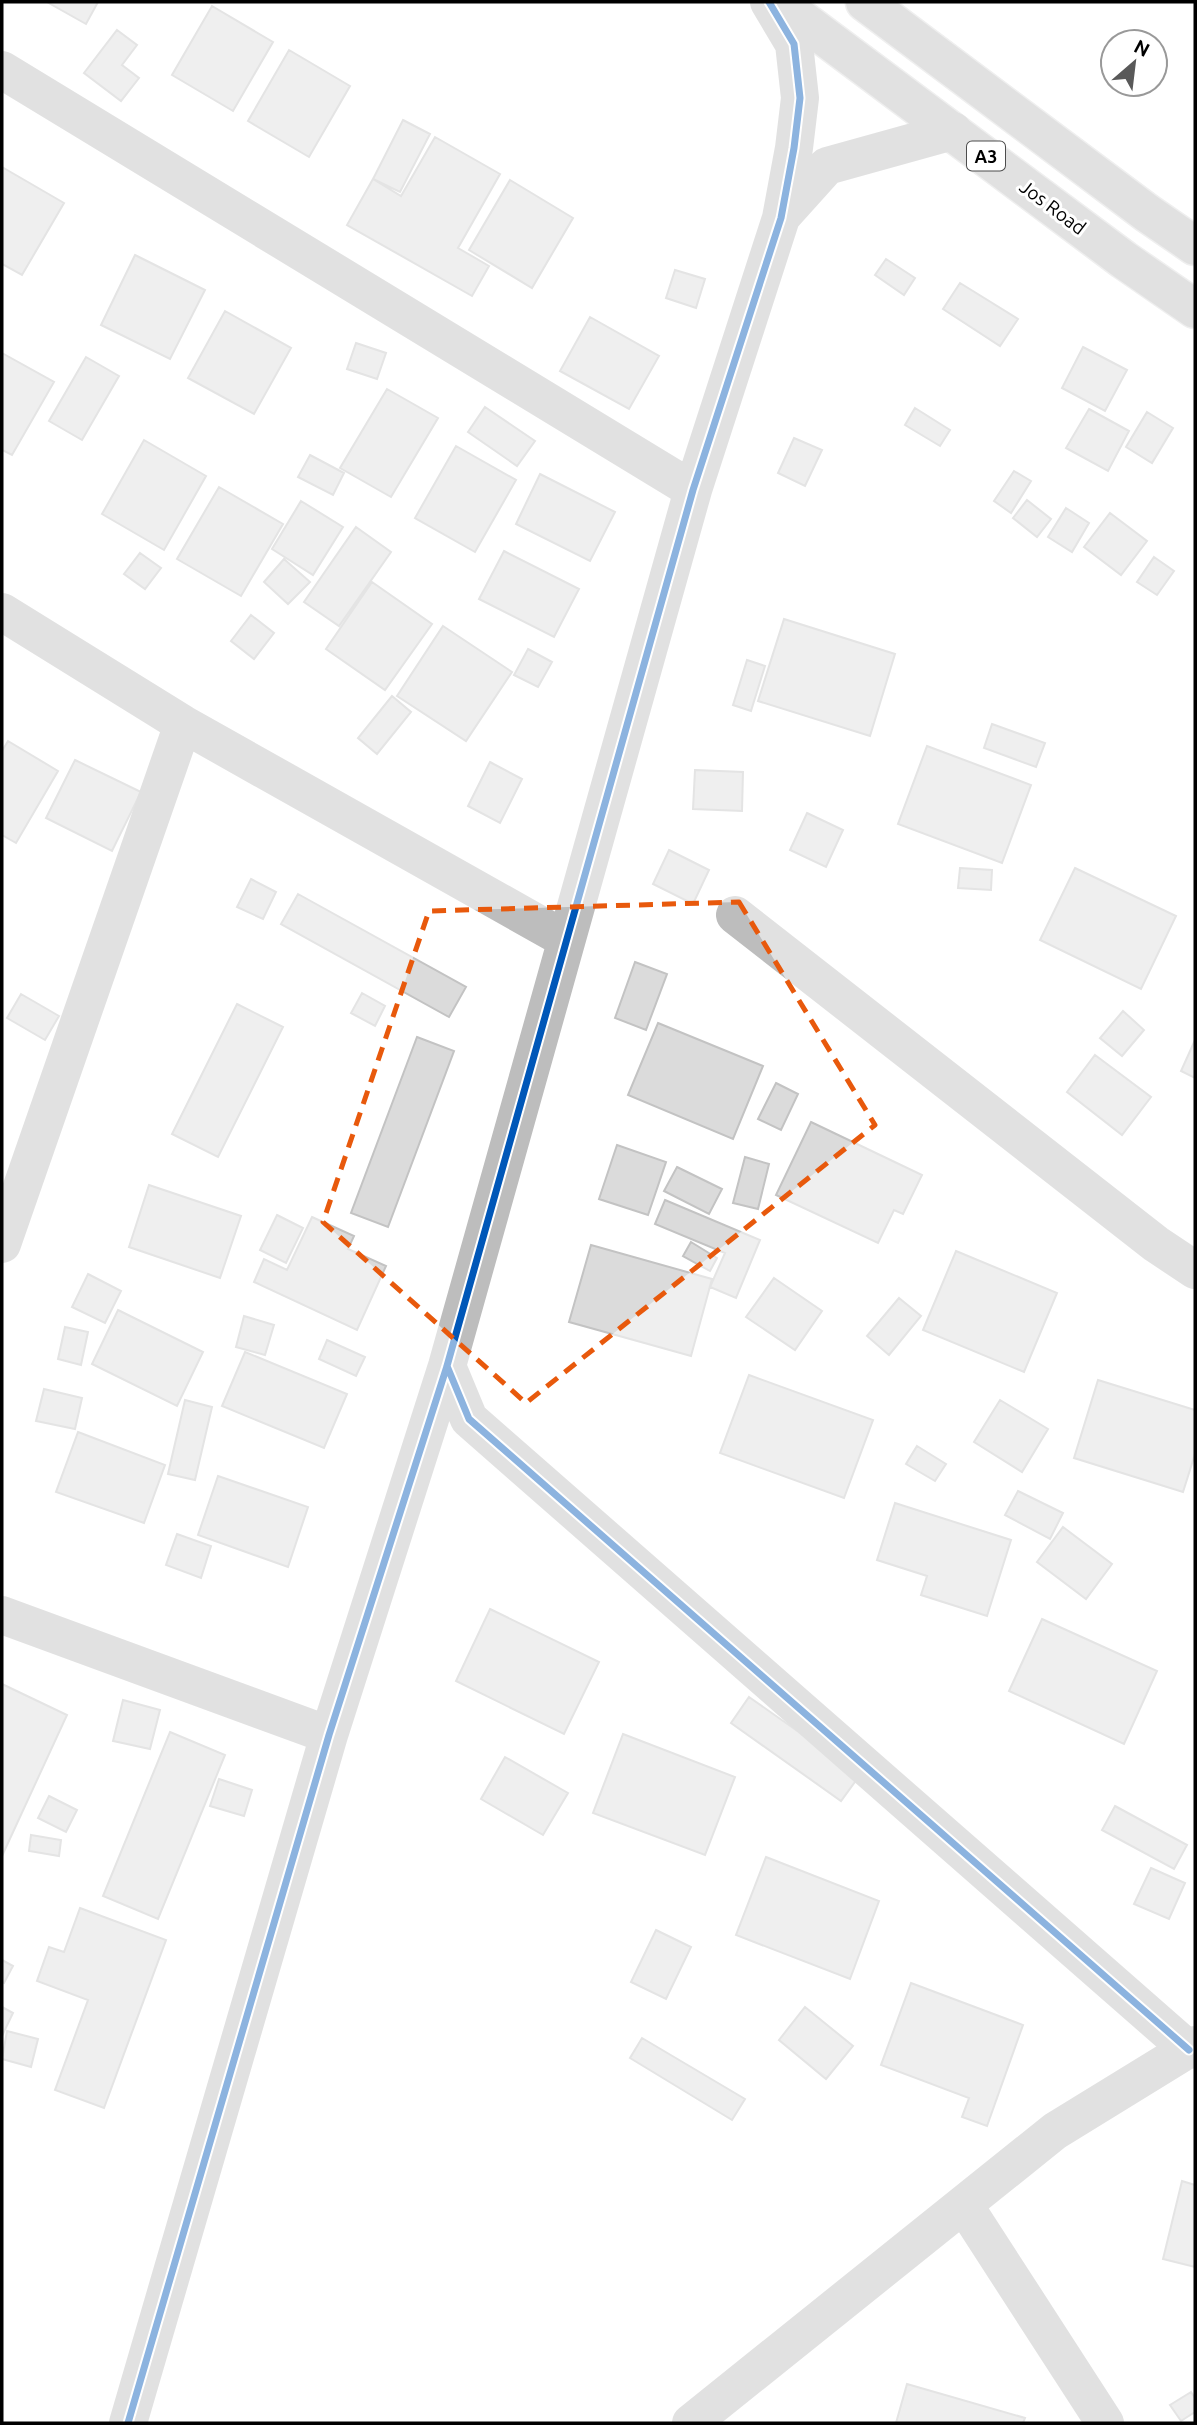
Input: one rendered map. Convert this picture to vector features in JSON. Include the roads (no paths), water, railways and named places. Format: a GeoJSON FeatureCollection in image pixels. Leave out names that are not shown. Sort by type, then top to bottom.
{"type":"FeatureCollection","features":[{"type":"Feature","properties":{"kind":"main road"},"geometry":{"type":"LineString","coordinates":[[128,2423],[329,1735],[447,1366],[693,490],[781,218],[800,98],[793,44],[769,2]]}},
{"type":"Feature","properties":{"kind":"main road","name":"Jos Road"},"geometry":{"type":"LineString","coordinates":[[778,2],[1124,260],[1195,309]]}},
{"type":"Feature","properties":{"kind":"main road","name":"A3"},"geometry":{"type":"LineString","coordinates":[[865,2],[1195,246]]}},
{"type":"Feature","properties":{"kind":"main road"},"geometry":{"type":"LineString","coordinates":[[2,70],[693,490]]}},
{"type":"Feature","properties":{"kind":"main road"},"geometry":{"type":"LineString","coordinates":[[781,218],[827,166],[953,131]]}},
{"type":"Feature","properties":{"kind":"main road"},"geometry":{"type":"LineString","coordinates":[[2,612],[183,723],[565,939]]}},
{"type":"Feature","properties":{"kind":"main road"},"geometry":{"type":"LineString","coordinates":[[2,1244],[9,1198],[183,723]]}},
{"type":"Feature","properties":{"kind":"main road"},"geometry":{"type":"LineString","coordinates":[[735,915],[1156,1244],[1195,1270]]}},
{"type":"Feature","properties":{"kind":"main road"},"geometry":{"type":"LineString","coordinates":[[447,1366],[469,1419],[1192,2048],[1055,2130],[691,2423]]}},
{"type":"Feature","properties":{"kind":"main road"},"geometry":{"type":"LineString","coordinates":[[2,1615],[329,1735]]}},
{"type":"Feature","properties":{"kind":"main road"},"geometry":{"type":"LineString","coordinates":[[964,2205],[1105,2423]]}}]}
